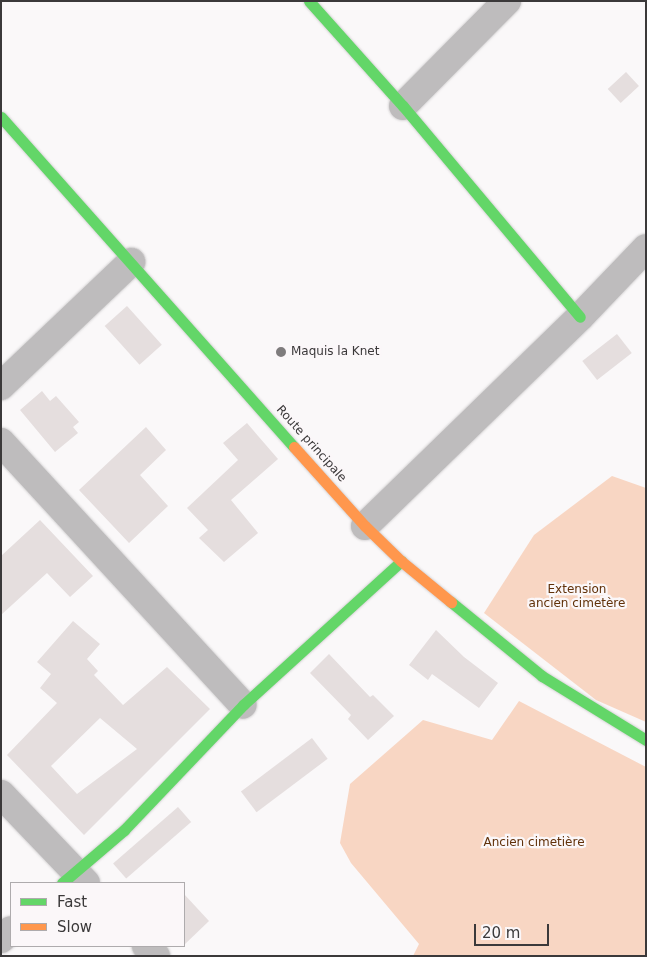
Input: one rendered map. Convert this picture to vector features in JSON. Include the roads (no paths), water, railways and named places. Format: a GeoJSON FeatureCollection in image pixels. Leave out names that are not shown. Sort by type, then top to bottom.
{"type":"FeatureCollection","features":[{"type":"Feature","properties":{"kind":"street"},"geometry":{"type":"LineString","coordinates":[[309,1],[403,106],[580,317]]}},
{"type":"Feature","properties":{"kind":"street"},"geometry":{"type":"LineString","coordinates":[[403,106],[507,1]]}},
{"type":"Feature","properties":{"kind":"street","name":"Route principale"},"geometry":{"type":"LineString","coordinates":[[1,117],[365,526],[402,562],[542,676],[646,740]]}},
{"type":"Feature","properties":{"kind":"street"},"geometry":{"type":"LineString","coordinates":[[365,526],[580,317],[646,248]]}},
{"type":"Feature","properties":{"kind":"street"},"geometry":{"type":"LineString","coordinates":[[1,386],[131,262]]}},
{"type":"Feature","properties":{"kind":"street"},"geometry":{"type":"LineString","coordinates":[[1,442],[243,705]]}},
{"type":"Feature","properties":{"kind":"street"},"geometry":{"type":"LineString","coordinates":[[1,794],[74,880],[162,792],[243,705],[402,562]]}},
{"type":"Feature","properties":{"kind":"street"},"geometry":{"type":"LineString","coordinates":[[147,947],[156,956]]}},
{"type":"Feature","properties":{"kind":"place","name":"Maquis la Knet"},"geometry":{"type":"Point","coordinates":[281,352]}},
{"type":"Feature","properties":{"kind":"park label","name":"Extension ancien cimetère"},"geometry":{"type":"Point","coordinates":[577,597]}},
{"type":"Feature","properties":{"kind":"park label","name":"Ancien cimetière"},"geometry":{"type":"Point","coordinates":[534,843]}}]}
